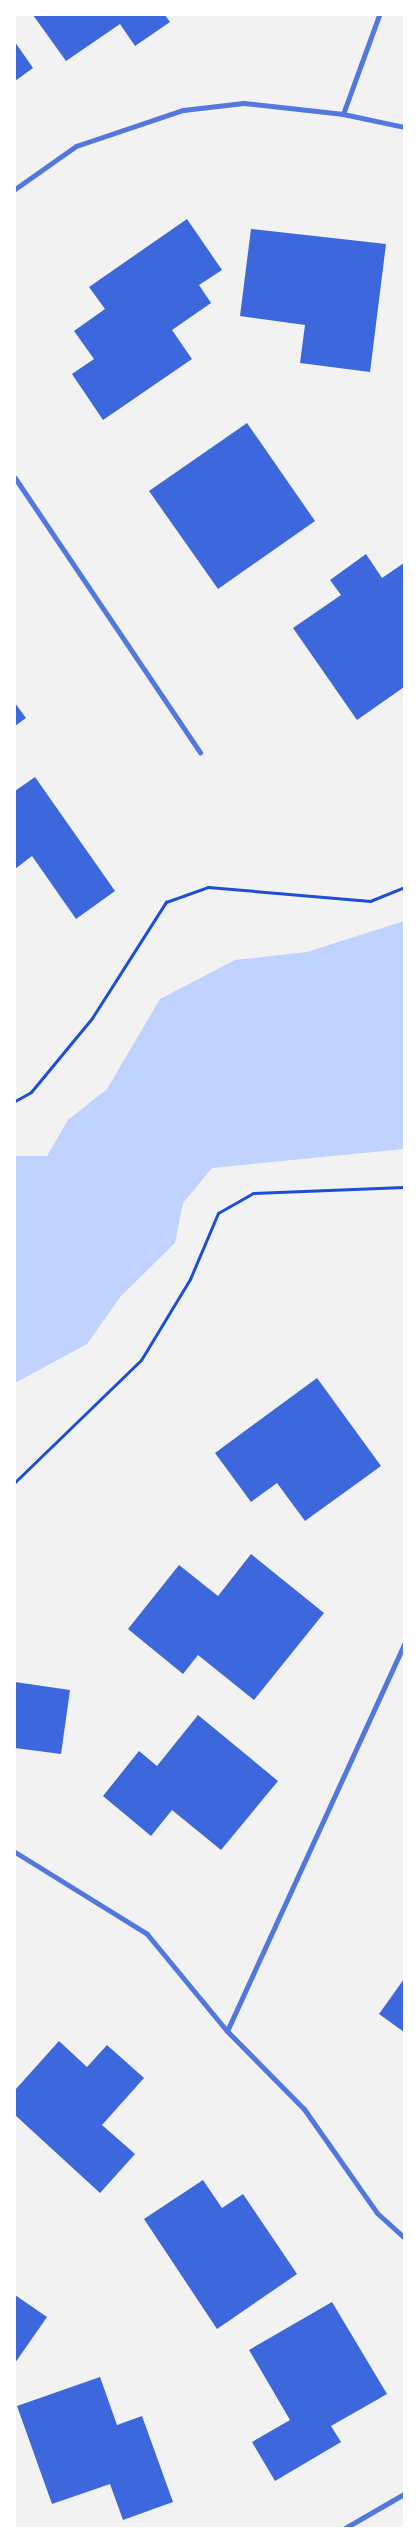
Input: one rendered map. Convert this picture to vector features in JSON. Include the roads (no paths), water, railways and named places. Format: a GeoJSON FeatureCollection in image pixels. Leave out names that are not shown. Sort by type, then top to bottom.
{"type":"FeatureCollection","features":[{"type":"Feature","properties":{"kind":"street"},"geometry":{"type":"LineString","coordinates":[[343,114],[379,15]]}},
{"type":"Feature","properties":{"kind":"street"},"geometry":{"type":"LineString","coordinates":[[15,189],[76,146],[183,110],[244,103],[343,114],[404,127]]}},
{"type":"Feature","properties":{"kind":"street"},"geometry":{"type":"LineString","coordinates":[[15,478],[200,752]]}},
{"type":"Feature","properties":{"kind":"street"},"geometry":{"type":"LineString","coordinates":[[227,2031],[404,1644]]}},
{"type":"Feature","properties":{"kind":"street"},"geometry":{"type":"LineString","coordinates":[[15,1852],[147,1934],[227,2031],[304,2109],[377,2213],[404,2237]]}},
{"type":"Feature","properties":{"kind":"street"},"geometry":{"type":"LineString","coordinates":[[345,2528],[404,2494]]}},
{"type":"Feature","properties":{"kind":"water"},"geometry":{"type":"Polygon","coordinates":[[[404,921],[404,1149],[212,1168],[183,1203],[175,1243],[121,1296],[87,1344],[15,1383],[15,1156],[47,1156],[68,1120],[107,1089],[160,999],[235,960],[307,952],[404,921]]]}}]}
